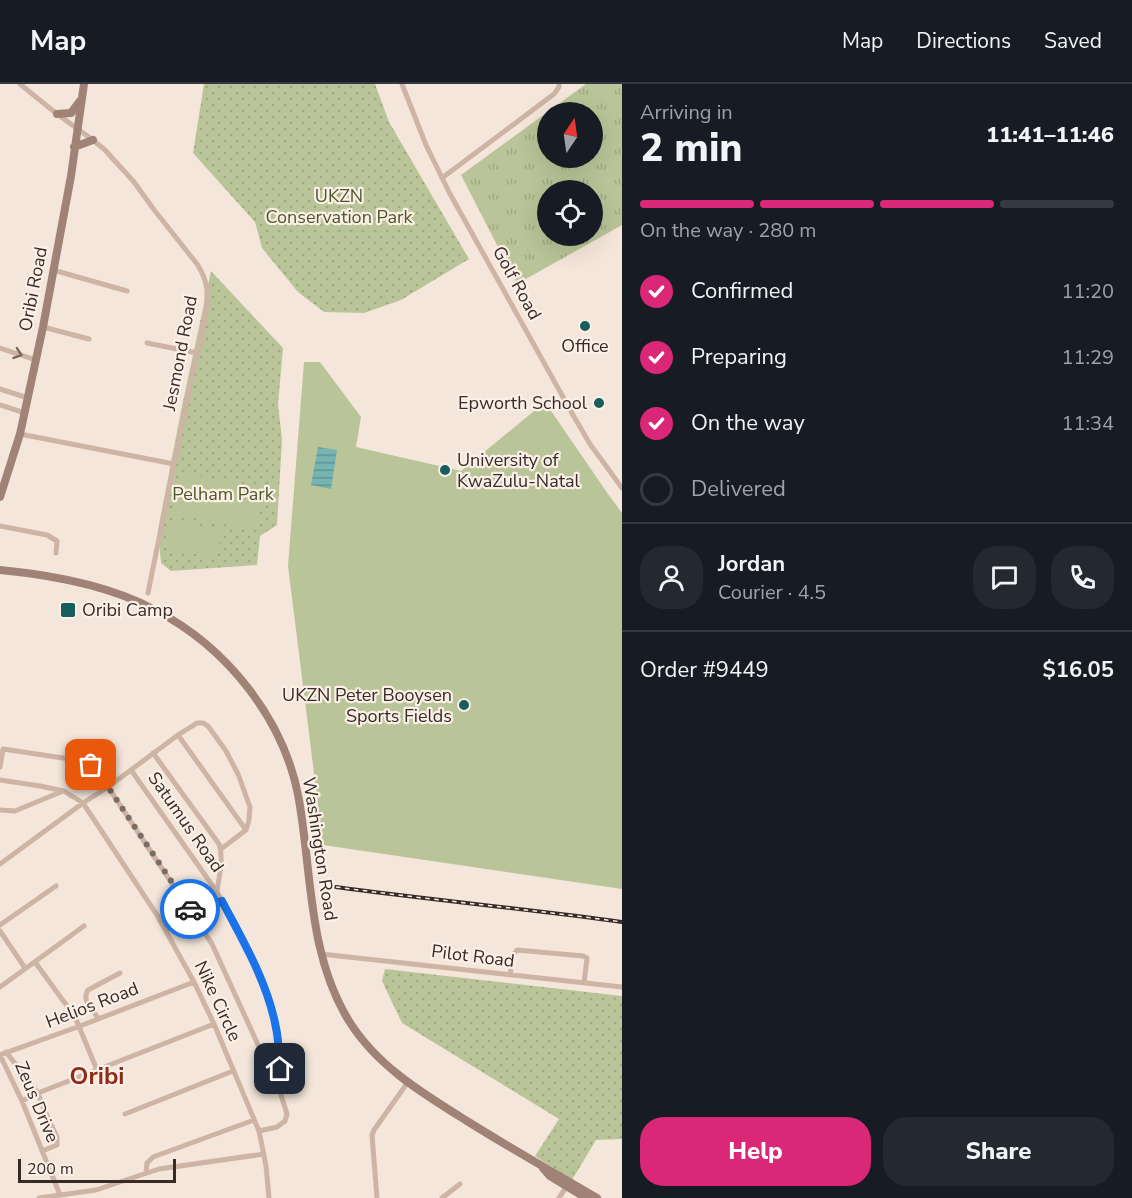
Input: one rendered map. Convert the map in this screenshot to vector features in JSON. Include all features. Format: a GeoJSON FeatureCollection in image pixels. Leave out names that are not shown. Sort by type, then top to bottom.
{"type":"FeatureCollection","features":[{"type":"Feature","properties":{"kind":"main road","name":"Oribi Road"},"geometry":{"type":"LineString","coordinates":[[0,497],[20,434],[43,327],[71,176],[84,84]]}},
{"type":"Feature","properties":{"kind":"main road"},"geometry":{"type":"LineString","coordinates":[[57,114],[71,113],[82,98]]}},
{"type":"Feature","properties":{"kind":"main road"},"geometry":{"type":"LineString","coordinates":[[74,147],[93,140]]}},
{"type":"Feature","properties":{"kind":"main road","name":"Washington Road"},"geometry":{"type":"LineString","coordinates":[[0,570],[82,584],[140,602],[157,610],[191,633],[214,651],[240,678],[268,719],[287,757],[299,801],[314,918],[321,954],[332,988],[353,1028],[374,1054],[408,1083],[543,1168],[553,1171],[586,1198]]}},
{"type":"Feature","properties":{"kind":"main road","name":"Washington Road"},"geometry":{"type":"LineString","coordinates":[[568,1184],[597,1198]]}},
{"type":"Feature","properties":{"kind":"street","name":"Jesmond Road"},"geometry":{"type":"LineString","coordinates":[[21,84],[105,150],[134,182],[202,272],[206,281],[207,291],[202,328],[148,593]]}},
{"type":"Feature","properties":{"kind":"street","name":"Golf Road"},"geometry":{"type":"LineString","coordinates":[[402,84],[422,136],[442,178],[573,415],[590,444],[622,488]]}},
{"type":"Feature","properties":{"kind":"street"},"geometry":{"type":"LineString","coordinates":[[442,178],[554,94],[559,84]]}},
{"type":"Feature","properties":{"kind":"street"},"geometry":{"type":"LineString","coordinates":[[53,270],[127,291]]}},
{"type":"Feature","properties":{"kind":"street"},"geometry":{"type":"LineString","coordinates":[[43,327],[88,339]]}},
{"type":"Feature","properties":{"kind":"street"},"geometry":{"type":"LineString","coordinates":[[147,343],[197,353]]}},
{"type":"Feature","properties":{"kind":"street"},"geometry":{"type":"LineString","coordinates":[[0,348],[36,360]]}},
{"type":"Feature","properties":{"kind":"street"},"geometry":{"type":"LineString","coordinates":[[0,389],[28,398]]}},
{"type":"Feature","properties":{"kind":"street"},"geometry":{"type":"LineString","coordinates":[[0,405],[25,413]]}},
{"type":"Feature","properties":{"kind":"street"},"geometry":{"type":"LineString","coordinates":[[20,434],[174,464]]}},
{"type":"Feature","properties":{"kind":"street"},"geometry":{"type":"LineString","coordinates":[[0,526],[52,537],[57,541],[56,553]]}},
{"type":"Feature","properties":{"kind":"street"},"geometry":{"type":"LineString","coordinates":[[0,864],[178,735],[194,724],[203,723],[208,726],[226,751],[238,774],[248,800],[250,814],[246,830],[221,849]]}},
{"type":"Feature","properties":{"kind":"street"},"geometry":{"type":"LineString","coordinates":[[178,735],[246,830]]}},
{"type":"Feature","properties":{"kind":"street"},"geometry":{"type":"LineString","coordinates":[[0,767],[3,749],[83,761],[91,765],[194,914],[219,957],[281,1095]]}},
{"type":"Feature","properties":{"kind":"street"},"geometry":{"type":"LineString","coordinates":[[153,753],[221,849],[217,892]]}},
{"type":"Feature","properties":{"kind":"street","name":"Satumus Road"},"geometry":{"type":"LineString","coordinates":[[131,770],[217,892],[244,942],[267,995],[276,1027],[281,1095],[286,1114],[285,1121],[259,1131]]}},
{"type":"Feature","properties":{"kind":"street"},"geometry":{"type":"LineString","coordinates":[[0,780],[64,791],[83,803]]}},
{"type":"Feature","properties":{"kind":"street"},"geometry":{"type":"LineString","coordinates":[[1,812],[15,811],[64,791]]}},
{"type":"Feature","properties":{"kind":"street","name":"Nike Circle"},"geometry":{"type":"LineString","coordinates":[[83,803],[166,930],[214,1024],[259,1131],[268,1179],[269,1198]]}},
{"type":"Feature","properties":{"kind":"street"},"geometry":{"type":"LineString","coordinates":[[0,925],[56,886]]}},
{"type":"Feature","properties":{"kind":"street"},"geometry":{"type":"LineString","coordinates":[[166,930],[222,901]]}},
{"type":"Feature","properties":{"kind":"street"},"geometry":{"type":"LineString","coordinates":[[0,987],[84,926]]}},
{"type":"Feature","properties":{"kind":"street"},"geometry":{"type":"LineString","coordinates":[[0,931],[25,968]]}},
{"type":"Feature","properties":{"kind":"street"},"geometry":{"type":"LineString","coordinates":[[510,975],[513,955],[517,950],[583,956],[587,958],[584,983]]}},
{"type":"Feature","properties":{"kind":"street","name":"Pilot Road"},"geometry":{"type":"LineString","coordinates":[[321,954],[622,987]]}},
{"type":"Feature","properties":{"kind":"street"},"geometry":{"type":"LineString","coordinates":[[35,962],[80,1026],[97,1070]]}},
{"type":"Feature","properties":{"kind":"street"},"geometry":{"type":"LineString","coordinates":[[98,1018],[86,1000],[86,993],[120,973]]}},
{"type":"Feature","properties":{"kind":"street","name":"Helios Road"},"geometry":{"type":"LineString","coordinates":[[2,1054],[194,982]]}},
{"type":"Feature","properties":{"kind":"street"},"geometry":{"type":"LineString","coordinates":[[22,1101],[214,1024]]}},
{"type":"Feature","properties":{"kind":"street"},"geometry":{"type":"LineString","coordinates":[[2,1054],[38,1094],[57,1137],[57,1145],[42,1151]]}},
{"type":"Feature","properties":{"kind":"street","name":"Zeus Drive"},"geometry":{"type":"LineString","coordinates":[[2,1054],[60,1195]]}},
{"type":"Feature","properties":{"kind":"street"},"geometry":{"type":"LineString","coordinates":[[125,1114],[234,1071]]}},
{"type":"Feature","properties":{"kind":"street"},"geometry":{"type":"LineString","coordinates":[[377,1198],[372,1135],[408,1083]]}},
{"type":"Feature","properties":{"kind":"street"},"geometry":{"type":"LineString","coordinates":[[146,1173],[147,1163],[153,1157],[254,1120]]}},
{"type":"Feature","properties":{"kind":"street"},"geometry":{"type":"LineString","coordinates":[[39,1198],[96,1190],[146,1173],[180,1166],[264,1154]]}},
{"type":"Feature","properties":{"kind":"street"},"geometry":{"type":"LineString","coordinates":[[442,1198],[460,1184]]}},
{"type":"Feature","properties":{"kind":"street"},"geometry":{"type":"LineString","coordinates":[[559,1198],[568,1184]]}},
{"type":"Feature","properties":{"kind":"street"},"geometry":{"type":"LineString","coordinates":[[96,1190],[98,1198]]}},
{"type":"Feature","properties":{"kind":"green space","name":"UKZN Conservation Park"},"geometry":{"type":"Polygon","coordinates":[[[204,84],[375,84],[389,122],[469,259],[401,300],[364,313],[324,312],[298,292],[262,248],[255,222],[193,153],[204,84]]]}},
{"type":"Feature","properties":{"kind":"green space"},"geometry":{"type":"Polygon","coordinates":[[[586,84],[622,84],[622,225],[603,236],[603,180],[537,180],[537,246],[585,246],[517,284],[461,175],[537,120],[537,168],[603,168],[603,102],[561,102],[586,84]]]}},
{"type":"Feature","properties":{"kind":"green space","name":"Pelham Park"},"geometry":{"type":"Polygon","coordinates":[[[211,271],[283,348],[278,404],[282,440],[277,525],[260,536],[257,565],[171,571],[161,563],[158,530],[211,271]]]}},
{"type":"Feature","properties":{"kind":"green space","name":"UKZN Peter Booysen Sports Fields"},"geometry":{"type":"Polygon","coordinates":[[[304,362],[320,362],[361,417],[356,447],[461,471],[545,402],[622,513],[622,889],[323,845],[288,566],[304,362]]]}},
{"type":"Feature","properties":{"kind":"green space"},"geometry":{"type":"Polygon","coordinates":[[[182,473],[263,488],[255,530],[174,514],[182,473]]]}},
{"type":"Feature","properties":{"kind":"green space"},"geometry":{"type":"Polygon","coordinates":[[[169,520],[222,530],[216,558],[164,548],[169,520]]]}},
{"type":"Feature","properties":{"kind":"green space"},"geometry":{"type":"Polygon","coordinates":[[[385,969],[622,996],[622,1139],[596,1140],[572,1180],[535,1156],[559,1119],[402,1023],[382,981],[385,969]]]}},
{"type":"Feature","properties":{"kind":"water"},"geometry":{"type":"Polygon","coordinates":[[[318,447],[337,450],[331,489],[311,485],[318,447]]]}},
{"type":"Feature","properties":{"kind":"railway"},"geometry":{"type":"LineString","coordinates":[[336,887],[622,922]]}},
{"type":"Feature","properties":{"kind":"way so far"},"geometry":{"type":"LineString","coordinates":[[91,765],[190,909]]}},
{"type":"Feature","properties":{"kind":"place","name":"Office"},"geometry":{"type":"Point","coordinates":[585,326]}},
{"type":"Feature","properties":{"kind":"place","name":"Epworth School"},"geometry":{"type":"Point","coordinates":[599,403]}},
{"type":"Feature","properties":{"kind":"place","name":"University of KwaZulu-Natal"},"geometry":{"type":"Point","coordinates":[445,470]}},
{"type":"Feature","properties":{"kind":"place","name":"Oribi Camp"},"geometry":{"type":"Point","coordinates":[68,610]}},
{"type":"Feature","properties":{"kind":"place","name":"UKZN Peter Booysen Sports Fields"},"geometry":{"type":"Point","coordinates":[464,705]}},
{"type":"Feature","properties":{"kind":"district","name":"Oribi"},"geometry":{"type":"Point","coordinates":[97,1076]}},
{"type":"Feature","properties":{"kind":"route"},"geometry":{"type":"LineString","coordinates":[[190,909],[194,914],[222,901],[244,942],[267,995],[276,1027],[280,1069]]}}]}
